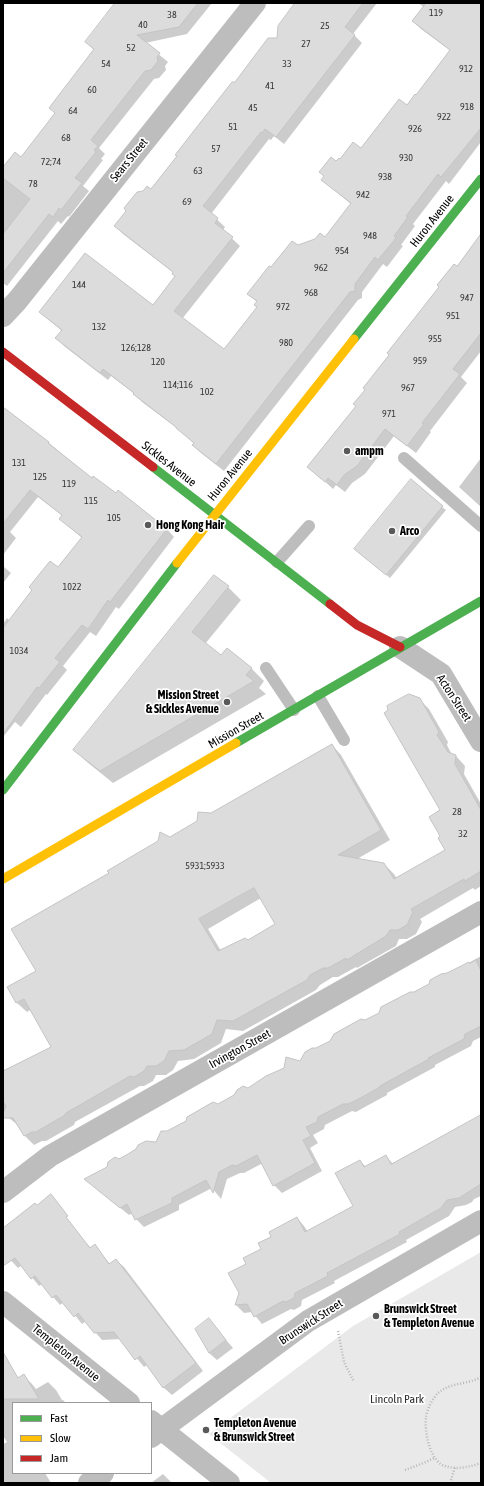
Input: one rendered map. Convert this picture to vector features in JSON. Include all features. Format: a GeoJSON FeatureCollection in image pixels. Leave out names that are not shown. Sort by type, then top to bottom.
{"type":"FeatureCollection","features":[{"type":"Feature","properties":{"kind":"street","name":"Sears Street"},"geometry":{"type":"LineString","coordinates":[[3,316],[17,301],[255,3]]}},
{"type":"Feature","properties":{"kind":"street","name":"Huron Avenue"},"geometry":{"type":"LineString","coordinates":[[3,790],[214,514],[481,178]]}},
{"type":"Feature","properties":{"kind":"street","name":"Sickles Avenue"},"geometry":{"type":"LineString","coordinates":[[3,352],[357,625],[400,648]]}},
{"type":"Feature","properties":{"kind":"street","name":"Mission Street"},"geometry":{"type":"LineString","coordinates":[[3,879],[481,601]]}},
{"type":"Feature","properties":{"kind":"street","name":"Acton Street"},"geometry":{"type":"LineString","coordinates":[[400,648],[441,674],[481,741]]}},
{"type":"Feature","properties":{"kind":"street","name":"Irvington Street"},"geometry":{"type":"LineString","coordinates":[[3,1192],[50,1156],[481,912]]}},
{"type":"Feature","properties":{"kind":"street","name":"Brunswick Street"},"geometry":{"type":"LineString","coordinates":[[154,1429],[308,1321],[481,1221]]}},
{"type":"Feature","properties":{"kind":"street","name":"Templeton Avenue"},"geometry":{"type":"LineString","coordinates":[[3,1302],[128,1402]]}},
{"type":"Feature","properties":{"kind":"street"},"geometry":{"type":"LineString","coordinates":[[154,1429],[229,1483]]}},
{"type":"Feature","properties":{"kind":"street"},"geometry":{"type":"LineString","coordinates":[[89,1483],[101,1474]]}},
{"type":"Feature","properties":{"kind":"lane"},"geometry":{"type":"LineString","coordinates":[[404,458],[481,526]]}},
{"type":"Feature","properties":{"kind":"lane"},"geometry":{"type":"LineString","coordinates":[[277,562],[309,526]]}},
{"type":"Feature","properties":{"kind":"lane"},"geometry":{"type":"LineString","coordinates":[[266,668],[294,710]]}},
{"type":"Feature","properties":{"kind":"lane"},"geometry":{"type":"LineString","coordinates":[[318,696],[344,740]]}},
{"type":"Feature","properties":{"kind":"path"},"geometry":{"type":"LineString","coordinates":[[331,1308],[341,1340],[344,1362],[354,1382]]}},
{"type":"Feature","properties":{"kind":"path"},"geometry":{"type":"LineString","coordinates":[[481,1377],[466,1383],[447,1387],[437,1394],[429,1406],[426,1417],[426,1432],[434,1458],[444,1466],[470,1467],[481,1463]]}},
{"type":"Feature","properties":{"kind":"path"},"geometry":{"type":"LineString","coordinates":[[405,1470],[434,1458]]}},
{"type":"Feature","properties":{"kind":"path"},"geometry":{"type":"LineString","coordinates":[[450,1483],[455,1467]]}},
{"type":"Feature","properties":{"kind":"green space","name":"Lincoln Park"},"geometry":{"type":"Polygon","coordinates":[[[481,1252],[481,1483],[271,1483],[209,1434],[353,1326],[481,1252]]]}},
{"type":"Feature","properties":{"kind":"building"},"geometry":{"type":"Polygon","coordinates":[[[115,3],[198,3],[179,27],[137,35],[160,53],[157,57],[158,61],[151,70],[145,71],[91,140],[98,146],[94,150],[96,152],[75,178],[82,183],[61,210],[59,208],[53,217],[49,214],[3,273],[3,234],[30,199],[3,178],[3,167],[15,152],[21,157],[55,113],[49,108],[94,49],[85,42],[115,3]]]}},
{"type":"Feature","properties":{"kind":"building"},"geometry":{"type":"Polygon","coordinates":[[[295,3],[363,3],[345,27],[355,35],[276,137],[265,129],[262,133],[261,132],[203,206],[218,218],[215,223],[233,237],[174,311],[224,349],[257,307],[254,305],[257,301],[247,294],[269,266],[271,267],[292,241],[298,245],[315,239],[320,233],[325,237],[351,203],[321,180],[324,176],[319,172],[331,157],[336,161],[339,158],[340,159],[353,142],[361,148],[399,99],[407,105],[450,50],[412,21],[426,3],[481,3],[481,128],[441,177],[438,174],[406,216],[408,217],[394,236],[396,238],[378,260],[375,257],[355,284],[355,291],[350,292],[216,464],[192,445],[194,443],[176,427],[133,394],[134,393],[103,369],[100,373],[55,338],[62,330],[39,312],[85,253],[153,305],[175,276],[172,274],[173,272],[114,226],[126,211],[124,208],[137,192],[143,191],[147,186],[151,189],[177,156],[175,155],[232,82],[235,82],[268,38],[277,38],[278,26],[295,3]]]}},
{"type":"Feature","properties":{"kind":"building"},"geometry":{"type":"Polygon","coordinates":[[[481,234],[481,333],[453,369],[460,374],[422,423],[424,424],[407,446],[385,429],[357,466],[344,475],[337,485],[328,478],[325,482],[307,467],[356,406],[353,404],[365,390],[363,388],[389,355],[387,353],[439,287],[437,285],[454,264],[457,266],[481,234]]]}},
{"type":"Feature","properties":{"kind":"building"},"geometry":{"type":"Polygon","coordinates":[[[3,407],[49,442],[48,443],[92,478],[93,476],[116,493],[118,490],[167,529],[110,602],[108,600],[88,629],[82,625],[55,658],[60,662],[39,688],[37,687],[3,734],[3,628],[32,590],[29,587],[50,561],[58,567],[82,537],[59,519],[62,515],[30,490],[3,524],[3,407]]]}},
{"type":"Feature","properties":{"kind":"building"},"geometry":{"type":"Polygon","coordinates":[[[411,479],[443,506],[386,575],[354,549],[411,479]]]}},
{"type":"Feature","properties":{"kind":"building"},"geometry":{"type":"Polygon","coordinates":[[[214,575],[229,586],[192,632],[221,655],[227,648],[252,668],[246,675],[254,681],[100,771],[73,750],[214,575]]]}},
{"type":"Feature","properties":{"kind":"building"},"geometry":{"type":"Polygon","coordinates":[[[409,694],[420,698],[439,732],[437,735],[448,752],[456,755],[455,764],[481,810],[481,871],[411,909],[413,912],[407,925],[398,930],[390,930],[386,936],[347,960],[346,958],[328,968],[323,968],[310,975],[307,980],[233,1021],[217,1020],[212,1034],[184,1050],[169,1051],[164,1061],[156,1066],[147,1066],[144,1071],[134,1077],[130,1076],[36,1132],[32,1132],[24,1136],[13,1118],[3,1118],[3,1113],[6,1106],[3,1101],[3,1071],[51,1047],[24,999],[16,1003],[7,987],[36,971],[11,929],[109,873],[107,871],[158,841],[160,832],[170,837],[197,821],[198,812],[211,813],[332,744],[381,830],[338,855],[384,863],[394,879],[445,850],[438,838],[440,836],[429,817],[440,810],[384,713],[388,710],[387,706],[409,694]],[[254,888],[199,919],[218,951],[245,938],[248,940],[275,924],[254,888]]]}},
{"type":"Feature","properties":{"kind":"building"},"geometry":{"type":"Polygon","coordinates":[[[476,960],[481,971],[481,1026],[465,1034],[464,1039],[428,1058],[429,1059],[355,1101],[348,1104],[343,1104],[318,1117],[317,1122],[306,1127],[311,1136],[303,1140],[315,1163],[273,1186],[257,1155],[236,1166],[232,1165],[219,1172],[213,1193],[206,1180],[172,1198],[172,1203],[135,1220],[127,1204],[120,1208],[84,1179],[107,1167],[108,1162],[115,1157],[119,1159],[136,1149],[138,1145],[146,1141],[156,1142],[161,1131],[167,1131],[186,1121],[187,1117],[213,1102],[218,1104],[234,1095],[237,1090],[243,1086],[248,1088],[266,1076],[284,1068],[286,1057],[300,1061],[305,1052],[330,1041],[334,1034],[361,1019],[365,1020],[379,1013],[381,1007],[429,984],[430,980],[441,974],[447,973],[476,960]]]}},
{"type":"Feature","properties":{"kind":"building"},"geometry":{"type":"Polygon","coordinates":[[[481,1115],[481,1184],[459,1198],[447,1200],[441,1208],[399,1232],[400,1234],[327,1273],[328,1276],[295,1293],[294,1298],[286,1302],[283,1301],[254,1317],[247,1304],[235,1305],[239,1293],[228,1273],[246,1264],[243,1258],[261,1249],[258,1243],[271,1237],[269,1232],[297,1217],[305,1232],[353,1206],[335,1173],[360,1160],[364,1167],[386,1155],[391,1164],[481,1115]]]}},
{"type":"Feature","properties":{"kind":"building"},"geometry":{"type":"Polygon","coordinates":[[[51,1194],[68,1216],[66,1217],[90,1248],[95,1244],[109,1264],[116,1259],[196,1363],[163,1388],[140,1356],[135,1360],[114,1332],[94,1333],[78,1313],[74,1317],[56,1295],[52,1298],[35,1276],[31,1279],[15,1258],[3,1266],[3,1228],[35,1203],[37,1205],[51,1194]]]}},
{"type":"Feature","properties":{"kind":"building"},"geometry":{"type":"Polygon","coordinates":[[[209,1318],[226,1340],[209,1353],[195,1329],[209,1318]]]}},
{"type":"Feature","properties":{"kind":"building"},"geometry":{"type":"Polygon","coordinates":[[[3,1352],[18,1378],[24,1374],[39,1399],[3,1399],[3,1352]]]}},
{"type":"Feature","properties":{"kind":"traffic: fast"},"geometry":{"type":"LineString","coordinates":[[354,339],[481,179]]}},
{"type":"Feature","properties":{"kind":"traffic: fast"},"geometry":{"type":"LineString","coordinates":[[153,467],[330,604]]}},
{"type":"Feature","properties":{"kind":"traffic: fast"},"geometry":{"type":"LineString","coordinates":[[3,790],[177,563]]}},
{"type":"Feature","properties":{"kind":"traffic: fast"},"geometry":{"type":"LineString","coordinates":[[236,743],[481,601]]}},
{"type":"Feature","properties":{"kind":"traffic: slow"},"geometry":{"type":"LineString","coordinates":[[177,563],[354,339]]}},
{"type":"Feature","properties":{"kind":"traffic: slow"},"geometry":{"type":"LineString","coordinates":[[3,879],[236,743]]}},
{"type":"Feature","properties":{"kind":"traffic: jam"},"geometry":{"type":"LineString","coordinates":[[3,352],[153,467]]}},
{"type":"Feature","properties":{"kind":"traffic: jam"},"geometry":{"type":"LineString","coordinates":[[330,604],[357,625],[400,647]]}},
{"type":"Feature","properties":{"kind":"place","name":"ampm"},"geometry":{"type":"Point","coordinates":[347,451]}},
{"type":"Feature","properties":{"kind":"place","name":"Hong Kong Hair"},"geometry":{"type":"Point","coordinates":[148,525]}},
{"type":"Feature","properties":{"kind":"place","name":"Arco"},"geometry":{"type":"Point","coordinates":[392,531]}},
{"type":"Feature","properties":{"kind":"place","name":"Mission Street & Sickles Avenue"},"geometry":{"type":"Point","coordinates":[227,702]}},
{"type":"Feature","properties":{"kind":"place","name":"Brunswick Street & Templeton Avenue"},"geometry":{"type":"Point","coordinates":[376,1316]}},
{"type":"Feature","properties":{"kind":"place","name":"Templeton Avenue & Brunswick Street"},"geometry":{"type":"Point","coordinates":[206,1430]}}]}
